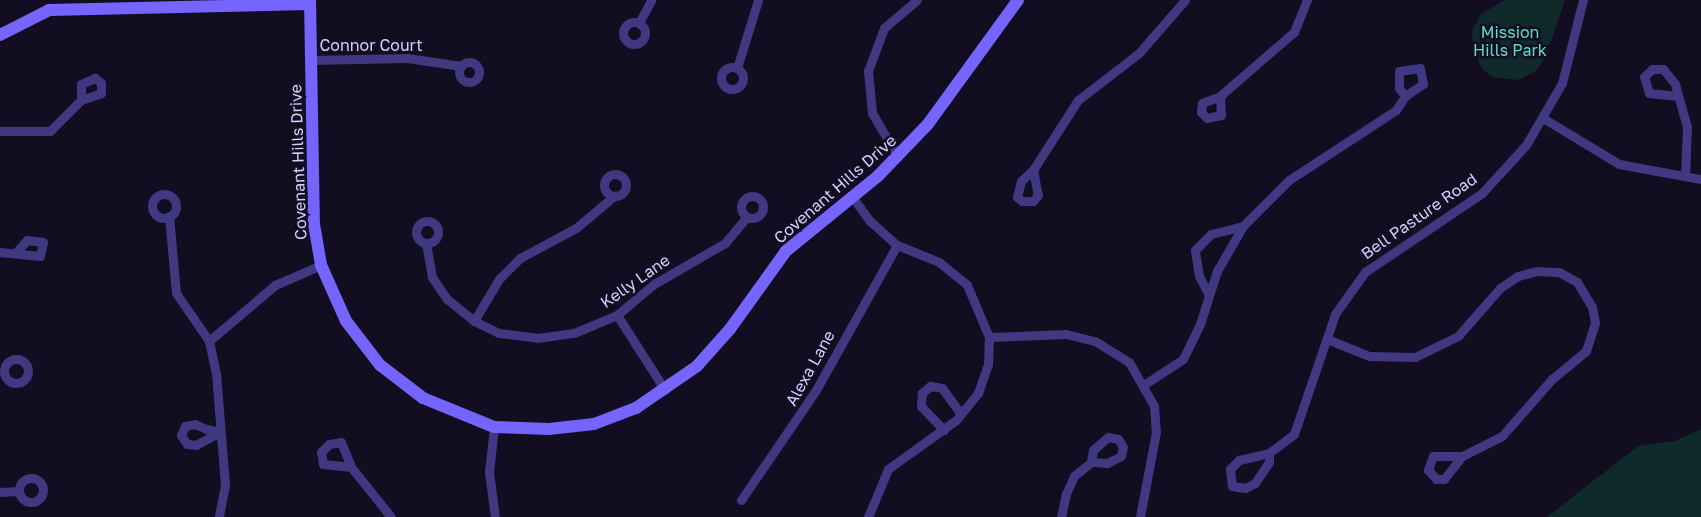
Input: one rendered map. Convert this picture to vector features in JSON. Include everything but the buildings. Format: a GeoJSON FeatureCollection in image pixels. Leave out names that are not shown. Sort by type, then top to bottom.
{"type":"FeatureCollection","features":[{"type":"Feature","properties":{"kind":"street"},"geometry":{"type":"LineString","coordinates":[[639,23],[651,0]]}},
{"type":"Feature","properties":{"kind":"street"},"geometry":{"type":"LineString","coordinates":[[737,68],[758,0]]}},
{"type":"Feature","properties":{"kind":"street"},"geometry":{"type":"LineString","coordinates":[[898,157],[872,113],[868,71],[884,28],[917,0]]}},
{"type":"Feature","properties":{"kind":"street","name":"Covenant Hills Drive"},"geometry":{"type":"LineString","coordinates":[[310,2],[314,224],[321,265],[346,320],[380,365],[423,398],[494,427],[549,429],[594,424],[665,390],[697,366],[730,329],[786,251],[853,198],[898,157],[928,124],[1018,0]]}},
{"type":"Feature","properties":{"kind":"street"},"geometry":{"type":"LineString","coordinates":[[1033,170],[1078,100],[1139,53],[1185,0]]}},
{"type":"Feature","properties":{"kind":"street"},"geometry":{"type":"LineString","coordinates":[[1220,96],[1294,32],[1307,0]]}},
{"type":"Feature","properties":{"kind":"street","name":"Bell Pasture Road"},"geometry":{"type":"LineString","coordinates":[[1268,452],[1269,462],[1255,483],[1245,488],[1232,486],[1230,469],[1238,460],[1268,452],[1294,434],[1335,314],[1365,272],[1482,193],[1543,118],[1562,82],[1582,0]]}},
{"type":"Feature","properties":{"kind":"street"},"geometry":{"type":"LineString","coordinates":[[0,35],[49,10],[310,2]]}},
{"type":"Feature","properties":{"kind":"street","name":"Connor Court"},"geometry":{"type":"LineString","coordinates":[[311,60],[407,58],[461,66]]}},
{"type":"Feature","properties":{"kind":"street"},"geometry":{"type":"LineString","coordinates":[[1145,384],[1183,358],[1217,271],[1243,226],[1289,180],[1396,110],[1405,96]]}},
{"type":"Feature","properties":{"kind":"street"},"geometry":{"type":"LineString","coordinates":[[1678,96],[1686,127],[1684,176]]}},
{"type":"Feature","properties":{"kind":"street"},"geometry":{"type":"LineString","coordinates":[[0,131],[50,131],[81,100]]}},
{"type":"Feature","properties":{"kind":"street"},"geometry":{"type":"LineString","coordinates":[[1543,118],[1619,164],[1701,179]]}},
{"type":"Feature","properties":{"kind":"street"},"geometry":{"type":"LineString","coordinates":[[474,320],[500,278],[520,258],[576,228],[614,196]]}},
{"type":"Feature","properties":{"kind":"street"},"geometry":{"type":"LineString","coordinates":[[853,198],[870,221],[897,245],[939,262],[967,285],[989,337],[982,385],[961,414],[944,430],[888,469],[868,517]]}},
{"type":"Feature","properties":{"kind":"street"},"geometry":{"type":"LineString","coordinates":[[169,216],[176,293],[209,341],[225,485],[219,517]]}},
{"type":"Feature","properties":{"kind":"street","name":"Kelly Lane"},"geometry":{"type":"LineString","coordinates":[[426,243],[432,276],[447,299],[474,320],[500,333],[536,338],[574,333],[617,315],[654,284],[725,242],[747,217]]}},
{"type":"Feature","properties":{"kind":"street"},"geometry":{"type":"LineString","coordinates":[[1209,295],[1199,276],[1195,250],[1211,234],[1243,226]]}},
{"type":"Feature","properties":{"kind":"street","name":"Alexa Lane"},"geometry":{"type":"LineString","coordinates":[[741,500],[816,390],[897,245]]}},
{"type":"Feature","properties":{"kind":"street"},"geometry":{"type":"LineString","coordinates":[[0,252],[17,251]]}},
{"type":"Feature","properties":{"kind":"street"},"geometry":{"type":"LineString","coordinates":[[209,341],[275,285],[321,265]]}},
{"type":"Feature","properties":{"kind":"street"},"geometry":{"type":"LineString","coordinates":[[1327,340],[1369,356],[1415,357],[1458,336],[1500,288],[1518,276],[1537,271],[1559,272],[1577,282],[1592,307],[1595,323],[1586,351],[1552,379],[1502,436],[1462,456]]}},
{"type":"Feature","properties":{"kind":"street"},"geometry":{"type":"LineString","coordinates":[[617,315],[665,390]]}},
{"type":"Feature","properties":{"kind":"street"},"geometry":{"type":"LineString","coordinates":[[989,337],[1066,334],[1095,341],[1129,362],[1145,384],[1154,406],[1156,432],[1140,517]]}},
{"type":"Feature","properties":{"kind":"street"},"geometry":{"type":"LineString","coordinates":[[944,430],[922,406],[922,393],[930,386],[942,388],[961,414]]}},
{"type":"Feature","properties":{"kind":"street"},"geometry":{"type":"LineString","coordinates":[[492,516],[489,472],[494,427]]}},
{"type":"Feature","properties":{"kind":"street"},"geometry":{"type":"LineString","coordinates":[[1061,517],[1074,476],[1091,462]]}},
{"type":"Feature","properties":{"kind":"street"},"geometry":{"type":"LineString","coordinates":[[351,467],[391,517]]}},
{"type":"Feature","properties":{"kind":"street"},"geometry":{"type":"LineString","coordinates":[[0,492],[19,491]]}},
{"type":"Feature","properties":{"kind":"green space","name":"Mission Hills Park"},"geometry":{"type":"Polygon","coordinates":[[[1505,0],[1565,0],[1546,56],[1536,71],[1518,80],[1493,77],[1482,69],[1473,47],[1472,31],[1481,14],[1505,0]]]}},
{"type":"Feature","properties":{"kind":"green space"},"geometry":{"type":"Polygon","coordinates":[[[1701,429],[1701,517],[1547,517],[1638,446],[1675,441],[1701,429]]]}}]}
